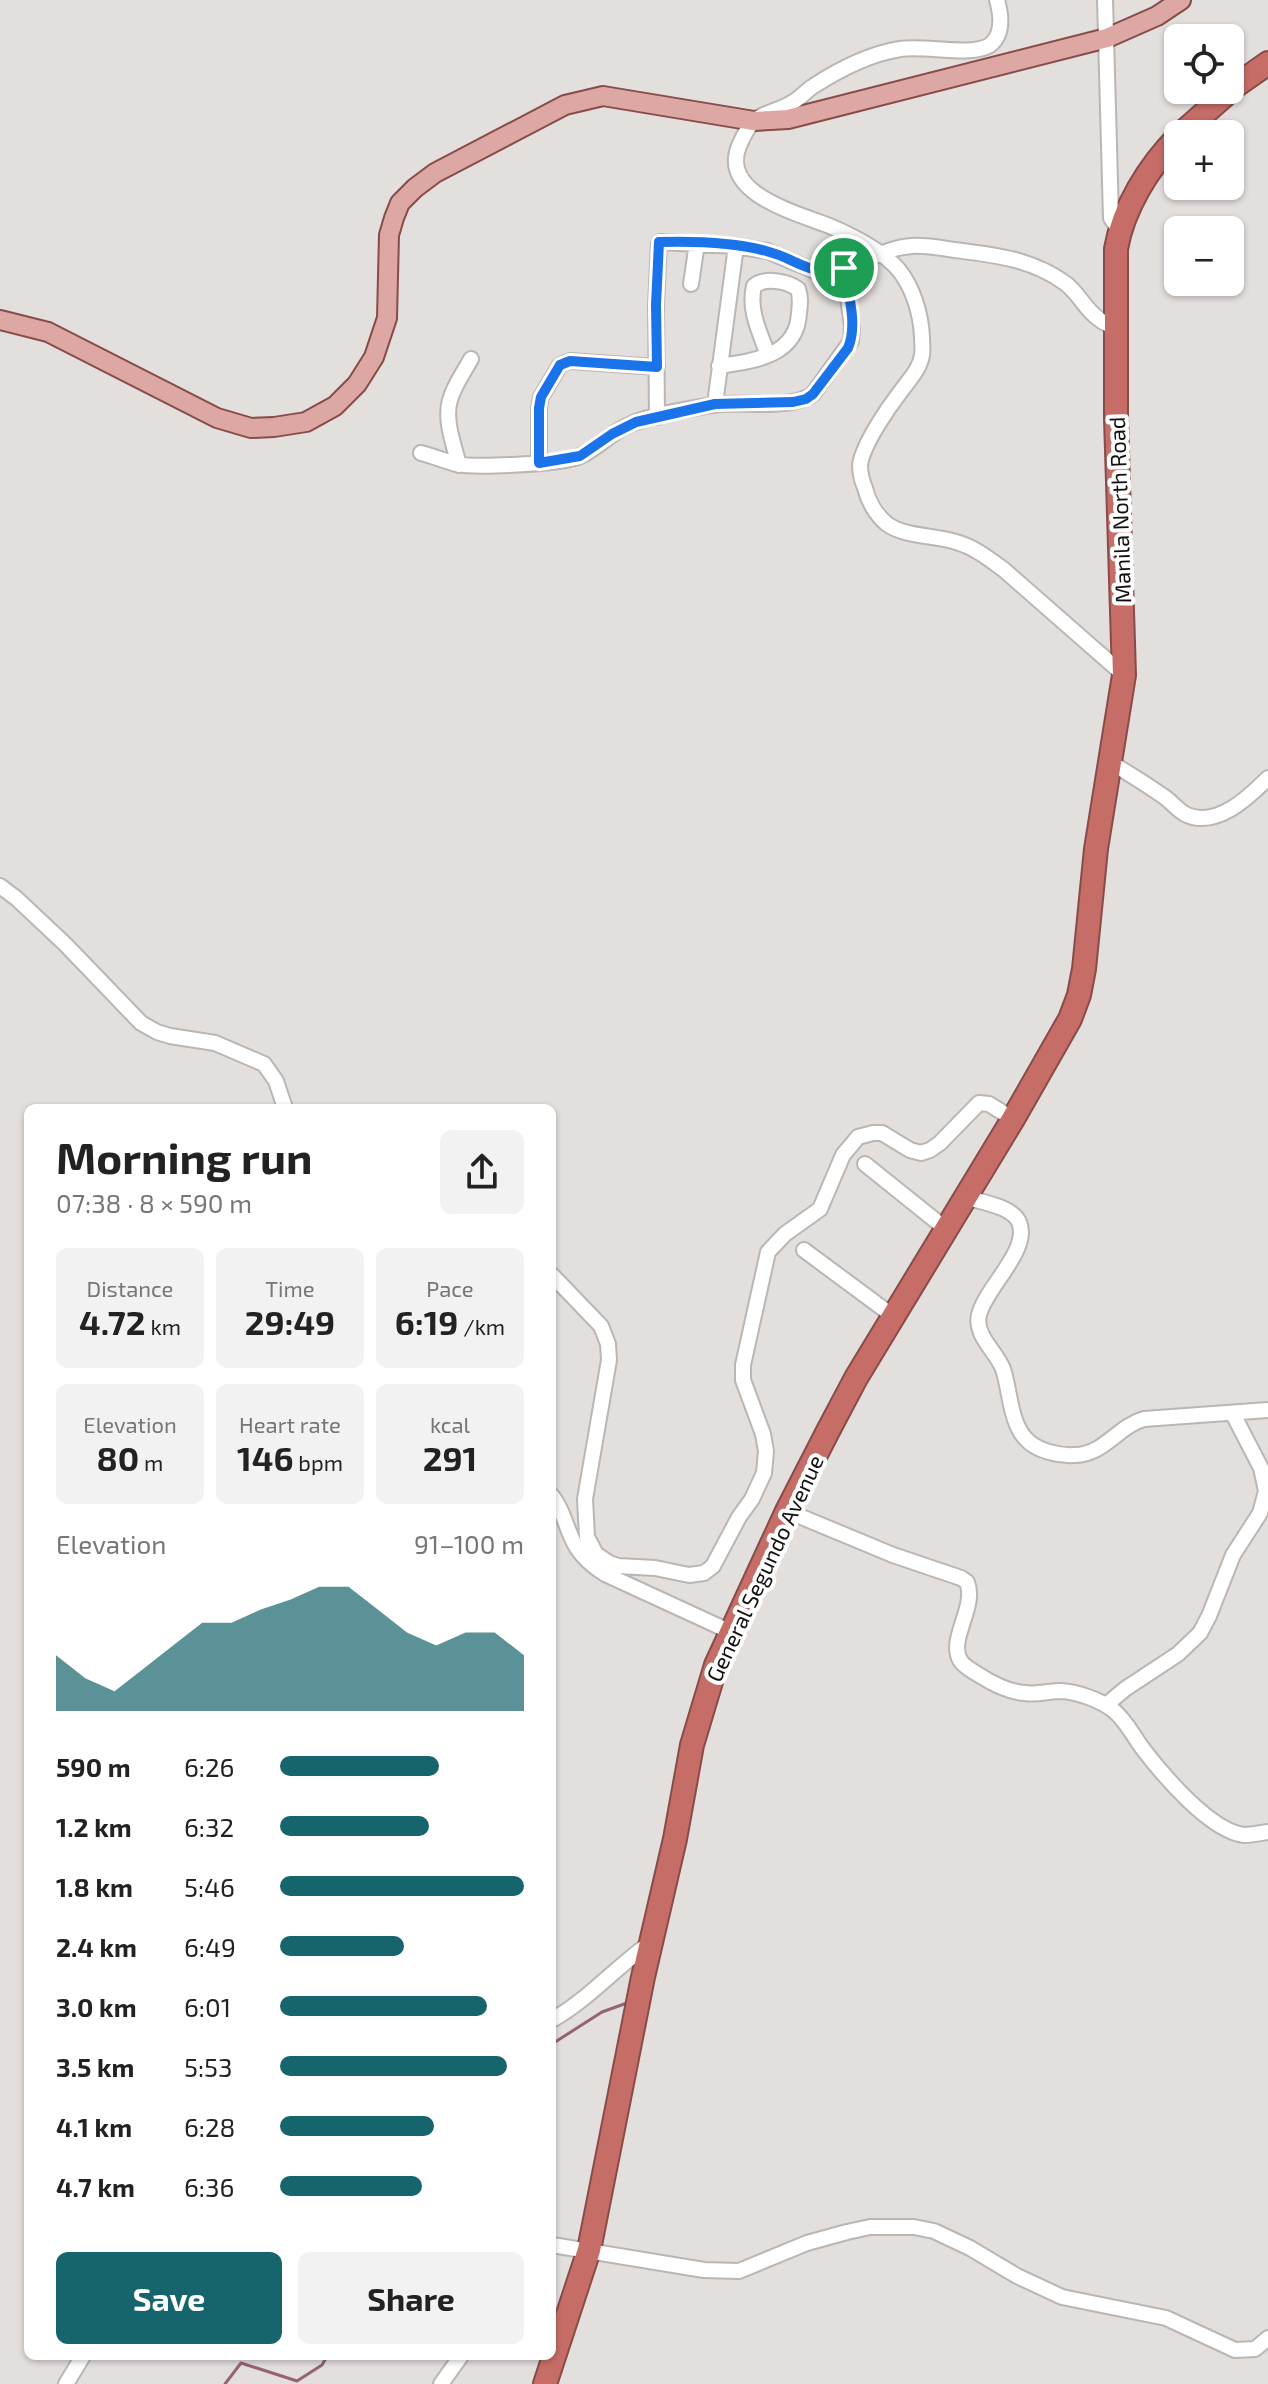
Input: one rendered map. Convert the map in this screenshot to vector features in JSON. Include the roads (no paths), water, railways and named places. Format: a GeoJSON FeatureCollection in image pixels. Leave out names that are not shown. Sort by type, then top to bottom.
{"type":"FeatureCollection","features":[{"type":"Feature","properties":{"kind":"highway","name":"Manila North Road"},"geometry":{"type":"LineString","coordinates":[[1197,120],[1234,87],[1268,63]]}},
{"type":"Feature","properties":{"kind":"highway","name":"Manila North Road"},"geometry":{"type":"LineString","coordinates":[[1091,898],[1124,675],[1115,328],[1116,249],[1126,211],[1164,156]]}},
{"type":"Feature","properties":{"kind":"highway","name":"General Segundo Avenue"},"geometry":{"type":"LineString","coordinates":[[556,2350],[589,2250],[692,1745],[716,1665],[787,1511],[842,1404],[1070,1019],[1084,969],[1091,898]]}},
{"type":"Feature","properties":{"kind":"highway","name":"General Segundo Avenue"},"geometry":{"type":"LineString","coordinates":[[545,2384],[553,2360]]}},
{"type":"Feature","properties":{"kind":"main road"},"geometry":{"type":"LineString","coordinates":[[0,320],[48,332],[217,418],[251,428],[306,422],[335,406],[357,384],[374,357],[387,318],[389,235],[400,203],[435,173],[565,105],[603,96],[754,121],[788,119],[1107,38],[1157,16],[1181,0]]}},
{"type":"Feature","properties":{"kind":"street"},"geometry":{"type":"LineString","coordinates":[[997,0],[1001,23],[998,35],[989,45],[979,50],[918,47],[880,53],[812,87],[791,104],[754,121],[739,145],[735,162],[741,178],[758,197],[835,229],[880,254],[899,270],[911,291],[918,310],[922,356],[917,369],[894,400],[865,450],[860,465],[868,501],[884,522],[899,531],[959,543],[981,553],[1124,675]]}},
{"type":"Feature","properties":{"kind":"street"},"geometry":{"type":"LineString","coordinates":[[1105,0],[1111,218],[1119,230]]}},
{"type":"Feature","properties":{"kind":"street"},"geometry":{"type":"LineString","coordinates":[[657,417],[659,243],[697,243],[767,251],[817,272],[844,268],[880,254],[917,246],[996,255],[1027,262],[1067,284],[1099,320],[1115,328]]}},
{"type":"Feature","properties":{"kind":"street"},"geometry":{"type":"LineString","coordinates":[[691,284],[697,243]]}},
{"type":"Feature","properties":{"kind":"street"},"geometry":{"type":"LineString","coordinates":[[715,404],[736,246]]}},
{"type":"Feature","properties":{"kind":"street"},"geometry":{"type":"LineString","coordinates":[[421,453],[459,465],[539,463],[580,456],[628,425],[657,417],[715,404],[806,399],[813,394],[851,341],[844,268]]}},
{"type":"Feature","properties":{"kind":"street"},"geometry":{"type":"LineString","coordinates":[[719,366],[752,361],[768,355],[788,344],[799,322],[800,295],[798,289],[789,283],[761,281],[752,291],[754,315],[768,355]]}},
{"type":"Feature","properties":{"kind":"street"},"geometry":{"type":"LineString","coordinates":[[459,465],[448,408],[450,397],[471,359]]}},
{"type":"Feature","properties":{"kind":"street"},"geometry":{"type":"LineString","coordinates":[[539,463],[540,402],[560,365],[570,361],[657,367]]}},
{"type":"Feature","properties":{"kind":"street"},"geometry":{"type":"LineString","coordinates":[[1110,762],[1186,814],[1200,817],[1224,812],[1237,805],[1268,778]]}},
{"type":"Feature","properties":{"kind":"street"},"geometry":{"type":"LineString","coordinates":[[0,886],[55,934],[141,1023],[170,1036],[215,1043],[264,1064],[276,1081],[284,1104]]}},
{"type":"Feature","properties":{"kind":"street"},"geometry":{"type":"LineString","coordinates":[[556,1279],[601,1326],[608,1344],[609,1360],[585,1499],[586,1528],[592,1547],[603,1559],[618,1566],[655,1568],[689,1575],[704,1573],[713,1566],[764,1473],[766,1451],[763,1434],[743,1380],[743,1365],[765,1263],[775,1243],[820,1209],[843,1155],[858,1137],[882,1133],[921,1153],[940,1143],[979,1103],[989,1104],[1013,1119]]}},
{"type":"Feature","properties":{"kind":"street"},"geometry":{"type":"LineString","coordinates":[[865,1164],[946,1229]]}},
{"type":"Feature","properties":{"kind":"street"},"geometry":{"type":"LineString","coordinates":[[965,1197],[1004,1209],[1019,1222],[1020,1235],[1016,1248],[985,1301],[978,1322],[982,1335],[1002,1368],[1018,1424],[1027,1441],[1055,1454],[1076,1455],[1104,1446],[1130,1424],[1144,1419],[1268,1410]]}},
{"type":"Feature","properties":{"kind":"street"},"geometry":{"type":"LineString","coordinates":[[804,1250],[893,1316]]}},
{"type":"Feature","properties":{"kind":"street"},"geometry":{"type":"LineString","coordinates":[[1106,1705],[1178,1654],[1200,1633],[1233,1555],[1260,1513],[1266,1491],[1261,1468],[1233,1414]]}},
{"type":"Feature","properties":{"kind":"street"},"geometry":{"type":"LineString","coordinates":[[556,1501],[576,1547],[590,1564],[605,1574],[731,1632]]}},
{"type":"Feature","properties":{"kind":"street"},"geometry":{"type":"LineString","coordinates":[[787,1511],[967,1582],[969,1597],[958,1651],[961,1661],[1007,1690],[1022,1693],[1062,1691],[1106,1705],[1126,1723],[1141,1747],[1168,1778],[1211,1820],[1243,1835],[1268,1832]]}},
{"type":"Feature","properties":{"kind":"street"},"geometry":{"type":"LineString","coordinates":[[556,2017],[594,1992],[650,1943]]}},
{"type":"Feature","properties":{"kind":"street"},"geometry":{"type":"LineString","coordinates":[[556,2246],[704,2270],[739,2271],[807,2243],[847,2232],[870,2227],[914,2227],[934,2231],[970,2248],[1017,2276],[1062,2297],[1166,2318],[1235,2350],[1255,2349],[1268,2338]]}},
{"type":"Feature","properties":{"kind":"street"},"geometry":{"type":"LineString","coordinates":[[66,2384],[81,2360]]}},
{"type":"Feature","properties":{"kind":"street"},"geometry":{"type":"LineString","coordinates":[[441,2384],[458,2360]]}},
{"type":"Feature","properties":{"kind":"waterway"},"geometry":{"type":"LineString","coordinates":[[556,2041],[602,2012],[627,2003]]}},
{"type":"Feature","properties":{"kind":"waterway"},"geometry":{"type":"LineString","coordinates":[[225,2384],[241,2363],[297,2381],[325,2360]]}}]}
